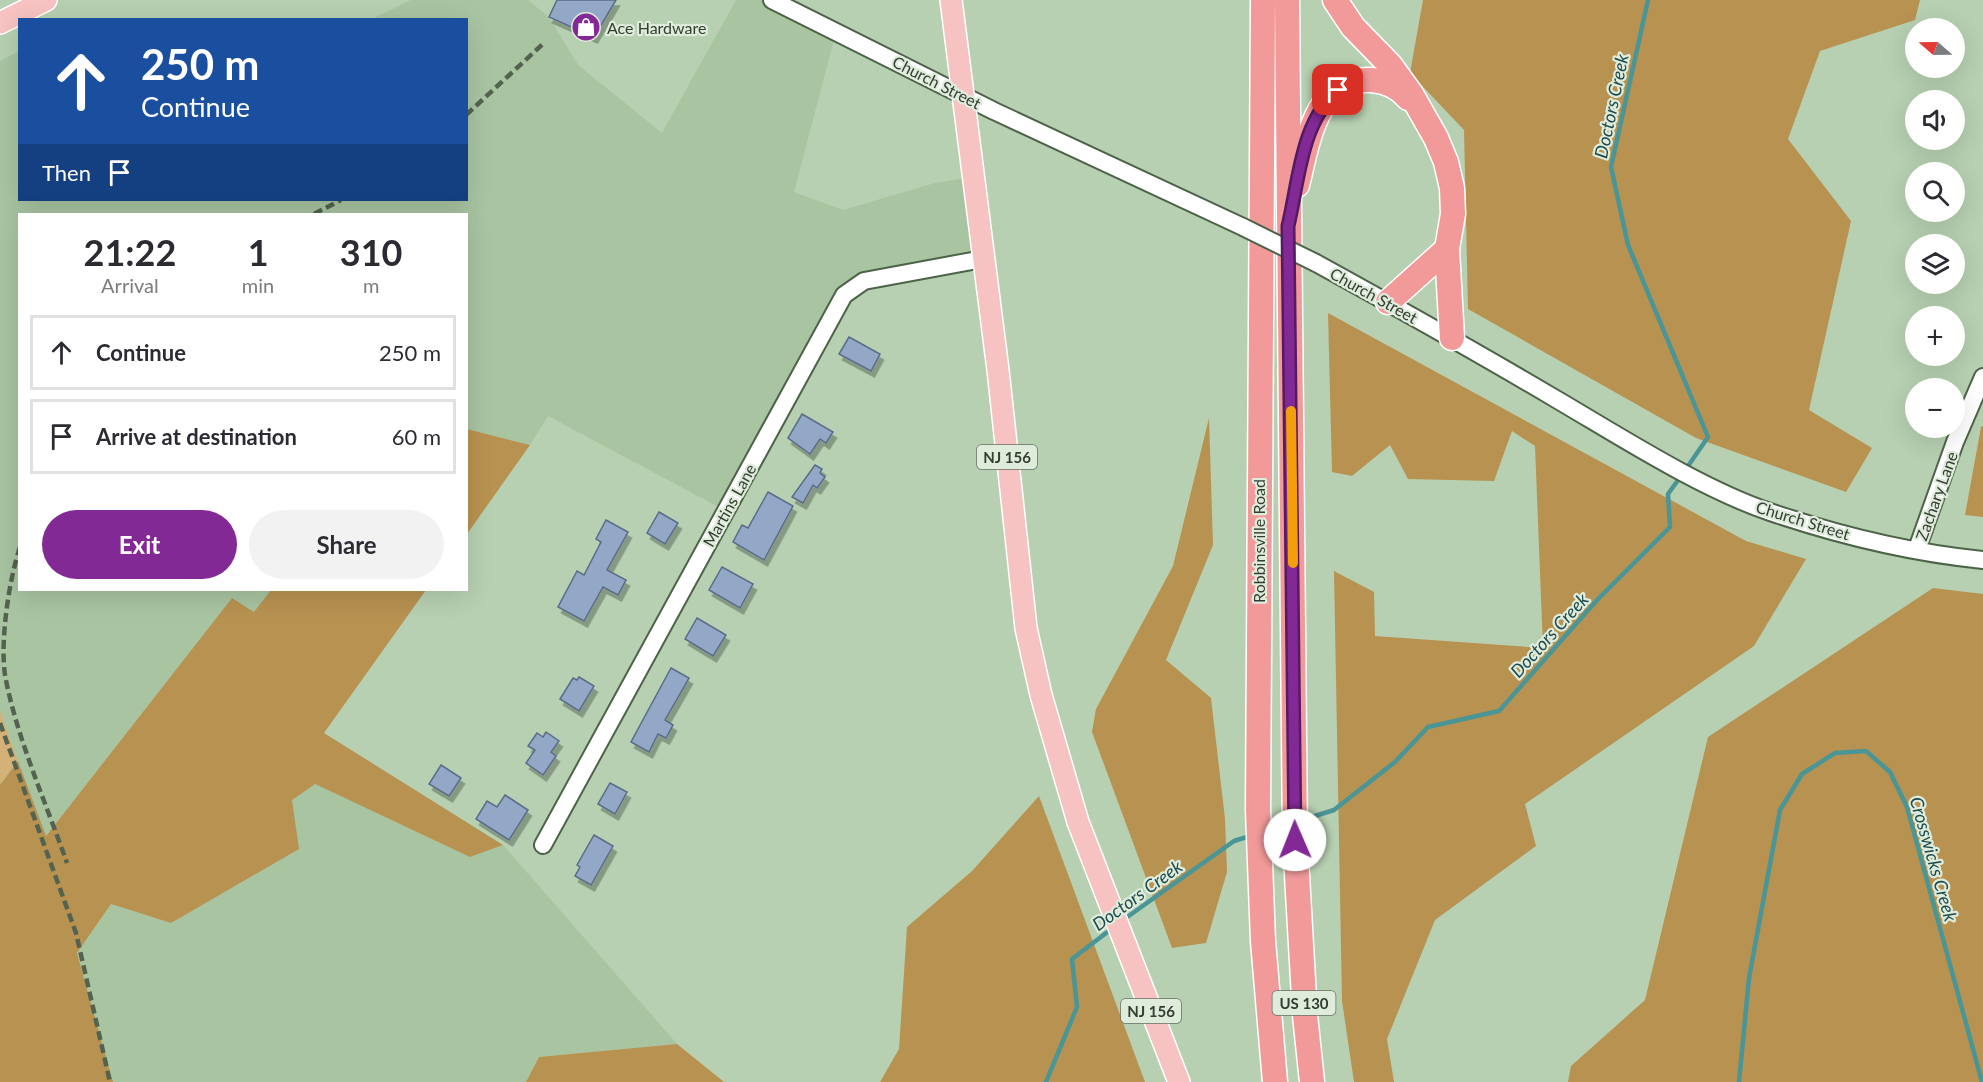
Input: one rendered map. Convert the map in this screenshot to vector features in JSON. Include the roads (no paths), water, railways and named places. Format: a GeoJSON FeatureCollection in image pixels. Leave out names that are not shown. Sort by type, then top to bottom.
{"type":"FeatureCollection","features":[{"type":"Feature","properties":{"kind":"highway","name":"Robbinsville Road"},"geometry":{"type":"LineString","coordinates":[[1263,0],[1258,810],[1275,1082]]}},
{"type":"Feature","properties":{"kind":"highway","name":"Robbinsville Road"},"geometry":{"type":"LineString","coordinates":[[1287,0],[1295,840],[1305,1015],[1312,1082]]}},
{"type":"Feature","properties":{"kind":"highway"},"geometry":{"type":"LineString","coordinates":[[1335,0],[1362,38],[1390,64],[1423,116],[1446,162],[1452,188],[1453,214],[1447,249],[1452,338]]}},
{"type":"Feature","properties":{"kind":"highway"},"geometry":{"type":"LineString","coordinates":[[1288,226],[1310,131],[1316,115],[1338,90],[1365,80],[1380,81],[1405,94],[1423,116]]}},
{"type":"Feature","properties":{"kind":"highway"},"geometry":{"type":"LineString","coordinates":[[1388,302],[1447,249]]}},
{"type":"Feature","properties":{"kind":"main road"},"geometry":{"type":"LineString","coordinates":[[0,23],[46,0]]}},
{"type":"Feature","properties":{"kind":"main road","name":"NJ 156"},"geometry":{"type":"LineString","coordinates":[[951,0],[1026,628],[1056,751],[1078,822],[1179,1082]]}},
{"type":"Feature","properties":{"kind":"street","name":"Church Street"},"geometry":{"type":"LineString","coordinates":[[772,0],[1113,168],[1316,263],[1452,338],[1650,453],[1731,494],[1769,511],[1851,535],[1983,560]]}},
{"type":"Feature","properties":{"kind":"street","name":"Martins Lane"},"geometry":{"type":"LineString","coordinates":[[543,845],[844,294],[864,281],[983,259]]}},
{"type":"Feature","properties":{"kind":"street","name":"Zachary Lane"},"geometry":{"type":"LineString","coordinates":[[1917,549],[1955,442],[1983,377]]}},
{"type":"Feature","properties":{"kind":"waterway","name":"Doctors Creek"},"geometry":{"type":"LineString","coordinates":[[1648,0],[1611,167],[1628,245],[1708,437],[1686,469]]}},
{"type":"Feature","properties":{"kind":"waterway","name":"Doctors Creek"},"geometry":{"type":"LineString","coordinates":[[1302,820],[1334,810],[1395,762],[1428,727],[1499,711],[1598,599],[1670,527],[1668,494],[1681,476]]}},
{"type":"Feature","properties":{"kind":"waterway","name":"Crosswicks Creek"},"geometry":{"type":"LineString","coordinates":[[1739,1082],[1749,978],[1780,810],[1802,774],[1835,753],[1866,751],[1890,772],[1907,807],[1982,1082]]}},
{"type":"Feature","properties":{"kind":"waterway","name":"Doctors Creek"},"geometry":{"type":"LineString","coordinates":[[1267,831],[1288,825]]}},
{"type":"Feature","properties":{"kind":"waterway","name":"Doctors Creek"},"geometry":{"type":"LineString","coordinates":[[1123,920],[1234,841],[1250,836]]}},
{"type":"Feature","properties":{"kind":"waterway","name":"Doctors Creek"},"geometry":{"type":"LineString","coordinates":[[1046,1082],[1077,1007],[1072,959],[1114,927]]}},
{"type":"Feature","properties":{"kind":"railway"},"geometry":{"type":"LineString","coordinates":[[468,113],[545,42]]}},
{"type":"Feature","properties":{"kind":"railway"},"geometry":{"type":"LineString","coordinates":[[316,213],[339,201]]}},
{"type":"Feature","properties":{"kind":"railway"},"geometry":{"type":"LineString","coordinates":[[18,554],[7,610],[4,645],[5,675],[16,722],[67,863]]}},
{"type":"Feature","properties":{"kind":"railway"},"geometry":{"type":"LineString","coordinates":[[0,723],[76,933],[110,1082]]}},
{"type":"Feature","properties":{"kind":"place","name":"Ace Hardware"},"geometry":{"type":"Point","coordinates":[586,27]}}]}
